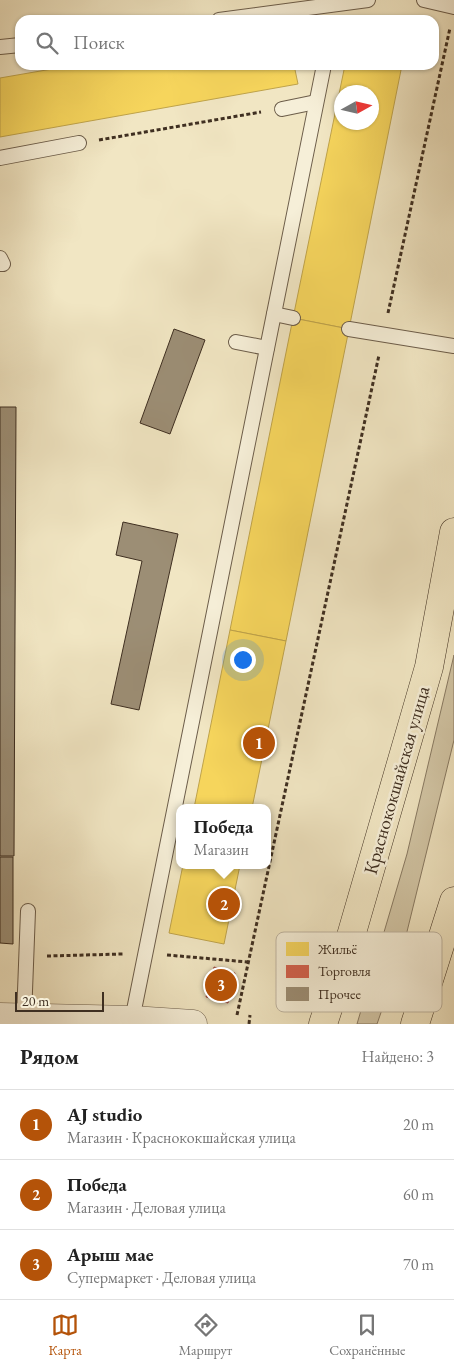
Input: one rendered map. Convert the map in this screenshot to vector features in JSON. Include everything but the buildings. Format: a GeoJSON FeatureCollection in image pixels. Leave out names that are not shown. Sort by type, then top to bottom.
{"type":"FeatureCollection","features":[{"type":"Feature","properties":{"kind":"main road","name":"Краснококшайская улица"},"geometry":{"type":"LineString","coordinates":[[352,932],[429,667],[454,532]]}},
{"type":"Feature","properties":{"kind":"main road"},"geometry":{"type":"LineString","coordinates":[[442,939],[454,901]]}},
{"type":"Feature","properties":{"kind":"main road","name":"Краснококшайская улица"},"geometry":{"type":"LineString","coordinates":[[323,1024],[327,1012]]}},
{"type":"Feature","properties":{"kind":"main road"},"geometry":{"type":"LineString","coordinates":[[415,1024],[419,1012]]}},
{"type":"Feature","properties":{"kind":"street"},"geometry":{"type":"LineString","coordinates":[[12,1017],[132,1020],[193,1024]]}},
{"type":"Feature","properties":{"kind":"lane"},"geometry":{"type":"LineString","coordinates":[[261,15],[336,6],[368,0]]}},
{"type":"Feature","properties":{"kind":"lane"},"geometry":{"type":"LineString","coordinates":[[424,0],[453,13]]}},
{"type":"Feature","properties":{"kind":"lane"},"geometry":{"type":"LineString","coordinates":[[334,15],[336,6]]}},
{"type":"Feature","properties":{"kind":"lane"},"geometry":{"type":"LineString","coordinates":[[0,47],[15,46]]}},
{"type":"Feature","properties":{"kind":"lane"},"geometry":{"type":"LineString","coordinates":[[132,1020],[323,70]]}},
{"type":"Feature","properties":{"kind":"lane"},"geometry":{"type":"LineString","coordinates":[[282,109],[316,102]]}},
{"type":"Feature","properties":{"kind":"lane"},"geometry":{"type":"LineString","coordinates":[[0,158],[79,143]]}},
{"type":"Feature","properties":{"kind":"lane"},"geometry":{"type":"LineString","coordinates":[[0,258],[4,264],[0,264]]}},
{"type":"Feature","properties":{"kind":"lane"},"geometry":{"type":"LineString","coordinates":[[274,314],[294,318]]}},
{"type":"Feature","properties":{"kind":"lane"},"geometry":{"type":"LineString","coordinates":[[349,329],[454,346]]}},
{"type":"Feature","properties":{"kind":"lane"},"geometry":{"type":"LineString","coordinates":[[236,342],[267,348]]}},
{"type":"Feature","properties":{"kind":"lane"},"geometry":{"type":"LineString","coordinates":[[12,1017],[26,957],[28,911]]}},
{"type":"Feature","properties":{"kind":"path"},"geometry":{"type":"LineString","coordinates":[[271,855],[453,13]]}},
{"type":"Feature","properties":{"kind":"path"},"geometry":{"type":"LineString","coordinates":[[79,143],[282,109]]}},
{"type":"Feature","properties":{"kind":"path"},"geometry":{"type":"LineString","coordinates":[[237,1015],[268,869]]}},
{"type":"Feature","properties":{"kind":"path"},"geometry":{"type":"LineString","coordinates":[[26,957],[145,953],[248,962]]}},
{"type":"Feature","properties":{"kind":"path"},"geometry":{"type":"LineString","coordinates":[[249,1024],[250,1015]]}},
{"type":"Feature","properties":{"kind":"shaded area"},"geometry":{"type":"Polygon","coordinates":[[[454,655],[454,740],[407,932],[384,932],[407,854],[454,655]]]}},
{"type":"Feature","properties":{"kind":"shaded area"},"geometry":{"type":"Polygon","coordinates":[[[361,1012],[381,1012],[377,1024],[357,1024],[361,1012]]]}},
{"type":"Feature","properties":{"kind":"place","name":"AJ studio"},"geometry":{"type":"Point","coordinates":[259,743]}},
{"type":"Feature","properties":{"kind":"place","name":"Победа"},"geometry":{"type":"Point","coordinates":[224,904]}},
{"type":"Feature","properties":{"kind":"place","name":"Арыш мае"},"geometry":{"type":"Point","coordinates":[221,985]}}]}
